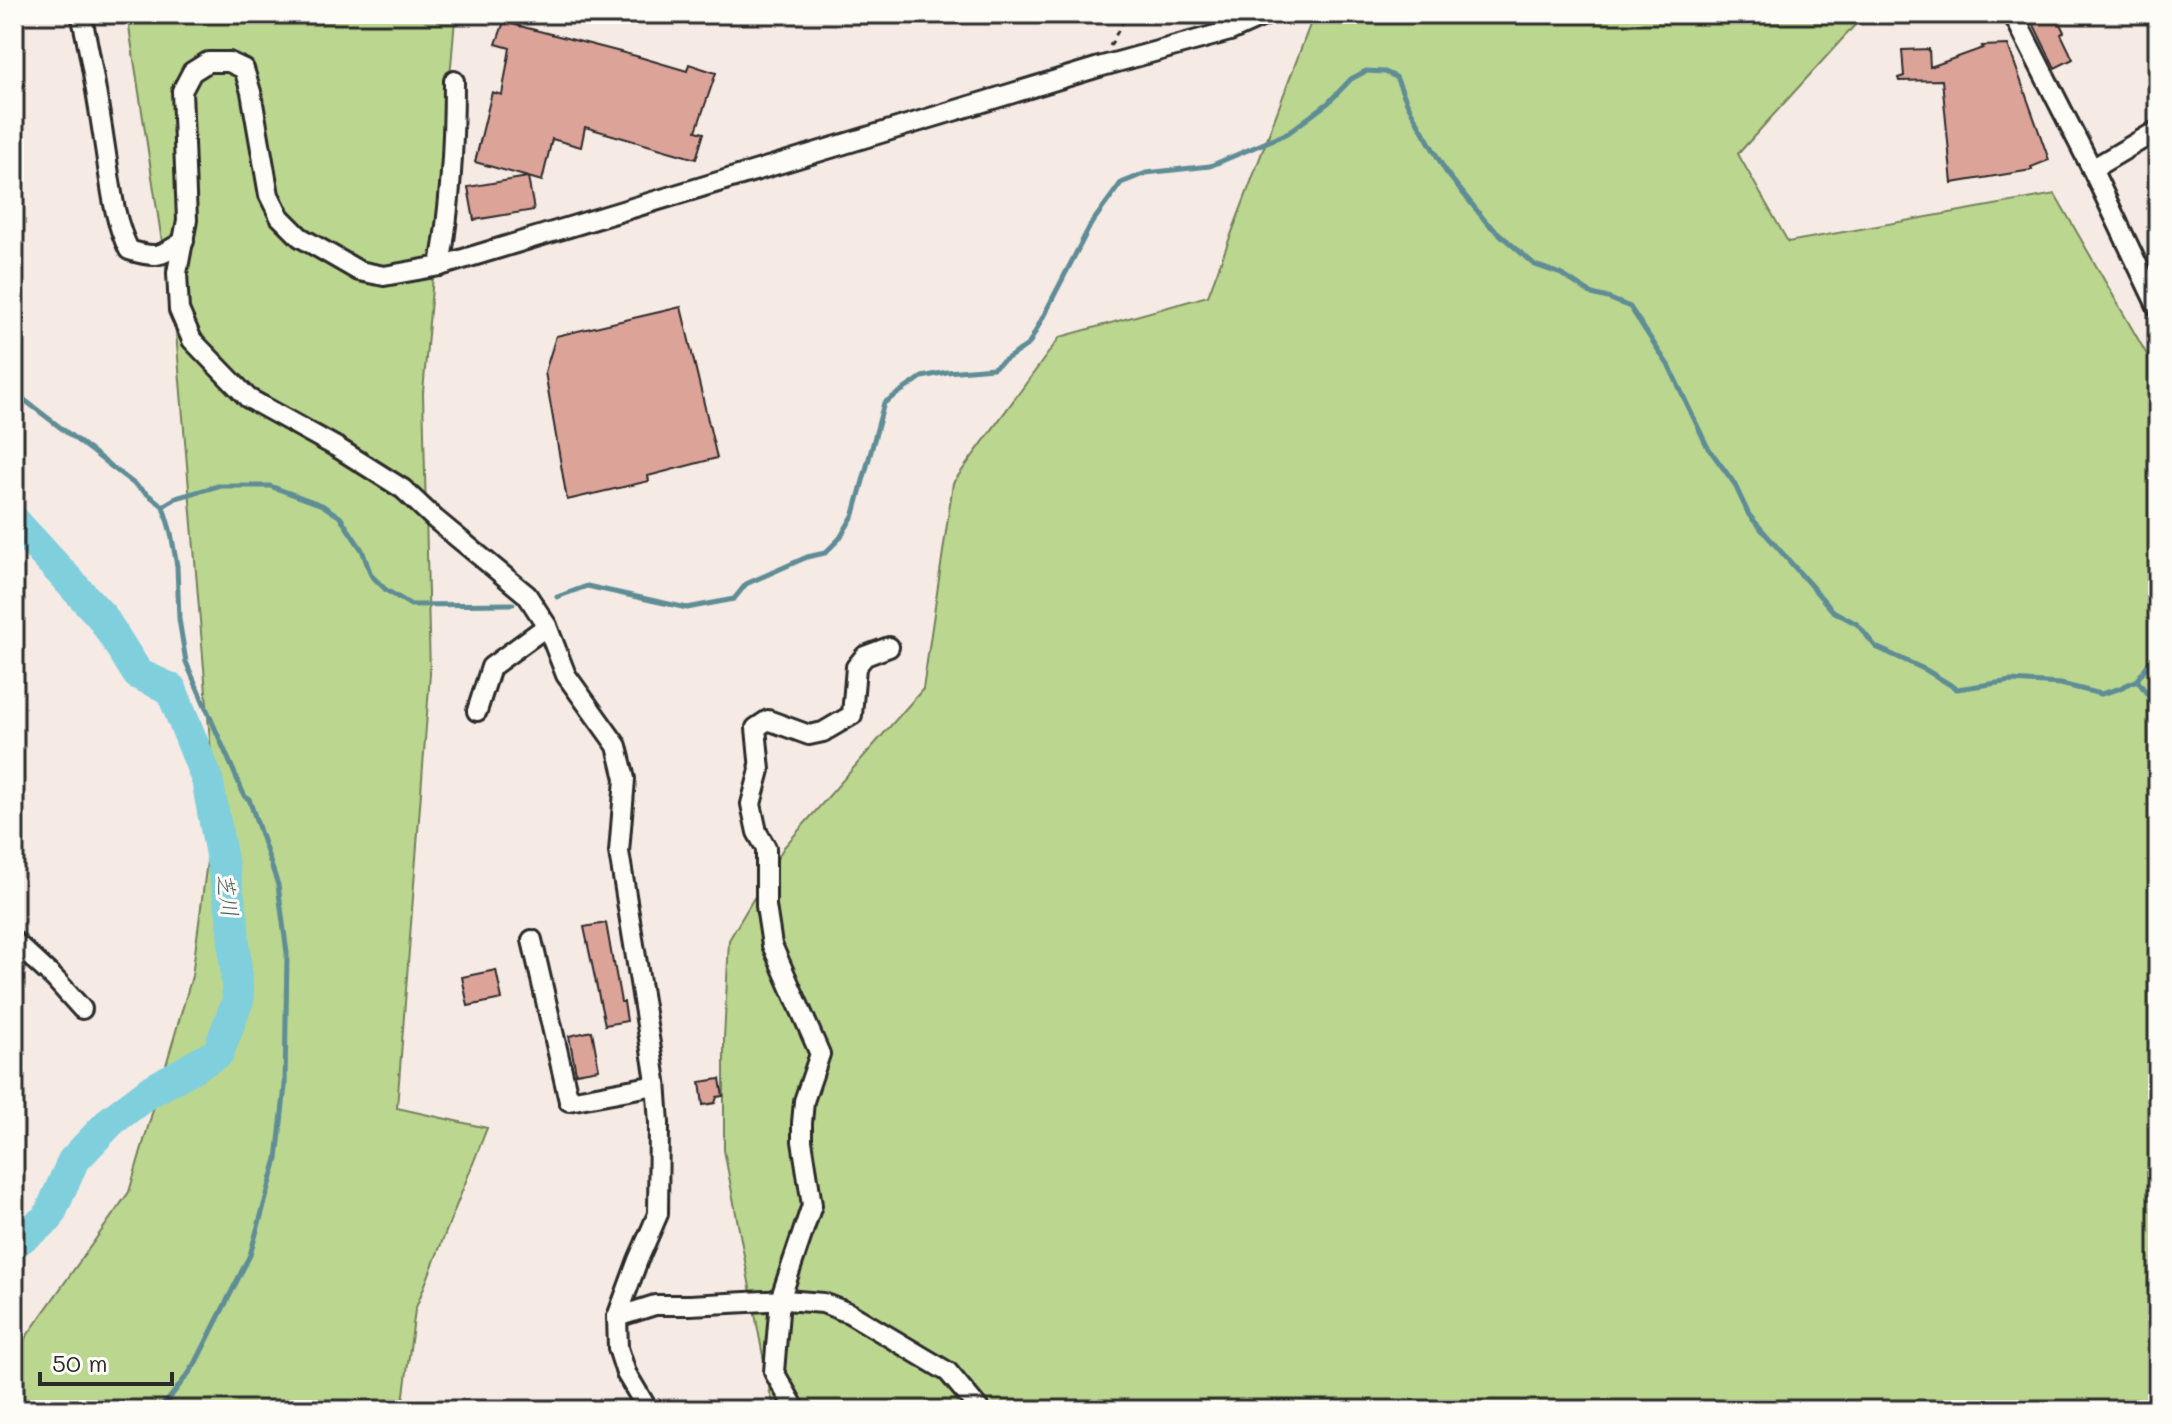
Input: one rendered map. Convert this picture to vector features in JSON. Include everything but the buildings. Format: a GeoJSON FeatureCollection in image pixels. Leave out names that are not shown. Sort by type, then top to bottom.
{"type":"FeatureCollection","features":[{"type":"Feature","properties":{"kind":"street"},"geometry":{"type":"LineString","coordinates":[[81,14],[122,237],[129,250],[144,255],[163,255],[184,241]]}},
{"type":"Feature","properties":{"kind":"street"},"geometry":{"type":"LineString","coordinates":[[648,1410],[626,1373],[618,1348],[617,1317],[658,1214],[659,1123],[656,1085],[619,852],[625,779],[617,746],[566,675],[547,626],[527,595],[403,489],[338,448],[248,398],[192,340],[179,310],[177,273],[187,220],[182,91],[192,72],[208,62],[229,62],[244,69],[269,195],[280,217],[300,237],[339,261],[359,271],[384,276],[440,266],[1099,67],[1230,31],[1268,14]]}},
{"type":"Feature","properties":{"kind":"street"},"geometry":{"type":"LineString","coordinates":[[2013,14],[2158,308]]}},
{"type":"Feature","properties":{"kind":"street"},"geometry":{"type":"LineString","coordinates":[[440,266],[449,217],[454,148],[454,81]]}},
{"type":"Feature","properties":{"kind":"street"},"geometry":{"type":"LineString","coordinates":[[2092,169],[2158,130]]}},
{"type":"Feature","properties":{"kind":"street"},"geometry":{"type":"LineString","coordinates":[[477,711],[491,667],[547,626]]}},
{"type":"Feature","properties":{"kind":"street"},"geometry":{"type":"LineString","coordinates":[[796,1410],[774,1372],[780,1300],[812,1205],[802,1123],[804,1101],[820,1054],[772,945],[766,906],[766,848],[757,832],[751,804],[760,770],[756,728],[768,720],[809,735],[823,732],[852,715],[856,667],[865,656],[889,647]]}},
{"type":"Feature","properties":{"kind":"street"},"geometry":{"type":"LineString","coordinates":[[532,940],[569,1101],[656,1085]]}},
{"type":"Feature","properties":{"kind":"street"},"geometry":{"type":"LineString","coordinates":[[14,941],[82,1009]]}},
{"type":"Feature","properties":{"kind":"street"},"geometry":{"type":"LineString","coordinates":[[617,1317],[655,1305],[780,1300],[823,1303],[849,1313],[948,1372],[980,1410]]}},
{"type":"Feature","properties":{"kind":"path"},"geometry":{"type":"LineString","coordinates":[[1099,67],[1127,14]]}},
{"type":"Feature","properties":{"kind":"green space"},"geometry":{"type":"Polygon","coordinates":[[[127,14],[748,14],[748,19],[455,19],[423,393],[430,674],[397,1108],[487,1128],[415,1310],[402,1410],[14,1410],[14,1354],[129,1192],[192,976],[215,800],[176,333],[127,14]]]}},
{"type":"Feature","properties":{"kind":"green space"},"geometry":{"type":"Polygon","coordinates":[[[1314,14],[1865,14],[1738,154],[1788,242],[2055,194],[2158,374],[2158,1410],[776,1410],[770,1393],[724,1150],[724,1039],[729,940],[784,847],[923,689],[953,483],[1060,337],[1208,296],[1314,14]]]}},
{"type":"Feature","properties":{"kind":"waterway"},"geometry":{"type":"LineString","coordinates":[[557,597],[587,586],[687,608],[734,599],[746,584],[807,557],[825,553],[840,538],[854,514],[884,403],[922,377],[993,368],[1029,344],[1091,224],[1121,183],[1146,173],[1210,166],[1288,133],[1328,103],[1351,79],[1366,71],[1385,72],[1396,77],[1408,105],[1446,172],[1487,223],[1535,265],[1561,274],[1592,294],[1630,307],[1670,368],[1707,446],[1734,483],[1749,515],[1833,611],[1857,624],[1876,647],[1926,670],[1957,689],[2011,681],[2061,684],[2101,694],[2137,680],[2158,650]]}},
{"type":"Feature","properties":{"kind":"waterway"},"geometry":{"type":"LineString","coordinates":[[14,392],[163,506],[177,566],[179,619],[186,662],[245,797],[249,799],[278,885],[287,953],[285,1086],[277,1159],[250,1255],[194,1366],[168,1400],[155,1410]]}},
{"type":"Feature","properties":{"kind":"waterway"},"geometry":{"type":"LineString","coordinates":[[163,506],[176,498],[218,486],[270,486],[322,505],[340,517],[362,550],[371,575],[386,590],[411,605],[513,604]]}},
{"type":"Feature","properties":{"kind":"waterway","name":"芝川"},"geometry":{"type":"LineString","coordinates":[[14,521],[102,617],[138,674],[171,689],[207,779],[232,914],[238,1000],[218,1053],[149,1092],[111,1121],[73,1161],[48,1218],[14,1243]]}},
{"type":"Feature","properties":{"kind":"waterway"},"geometry":{"type":"LineString","coordinates":[[2137,680],[2158,714]]}}]}
